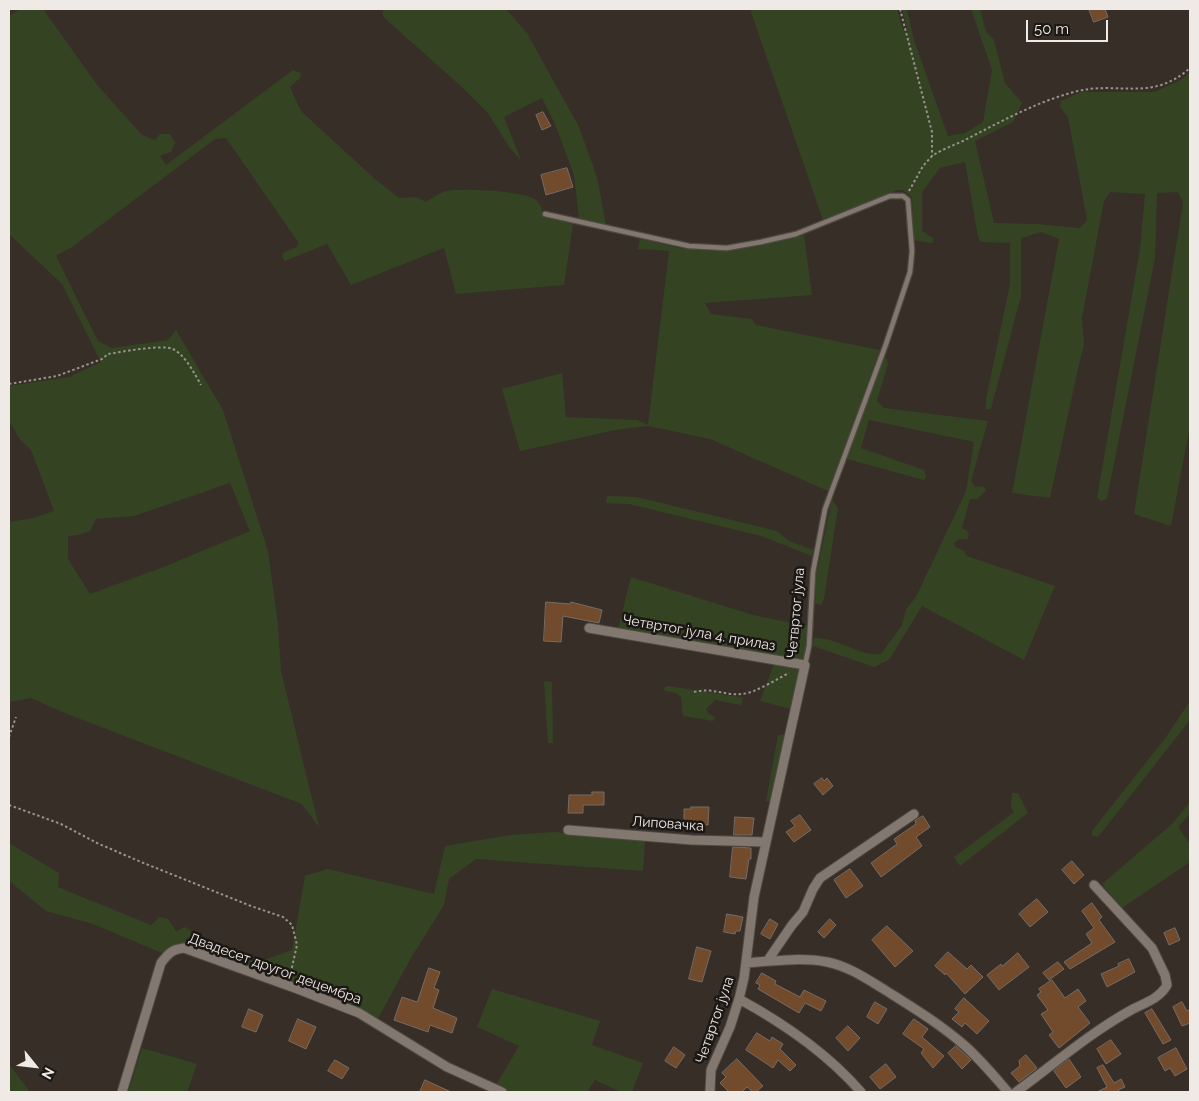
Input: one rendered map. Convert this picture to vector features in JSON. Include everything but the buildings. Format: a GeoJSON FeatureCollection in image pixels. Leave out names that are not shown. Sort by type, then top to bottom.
{"type":"FeatureCollection","features":[{"type":"Feature","properties":{"kind":"street","name":"Четвртог јула 4. прилаз"},"geometry":{"type":"LineString","coordinates":[[589,628],[805,665]]}},
{"type":"Feature","properties":{"kind":"street","name":"Четвртог јула"},"geometry":{"type":"LineString","coordinates":[[710,1092],[711,1070],[740,999],[754,897],[805,665]]}},
{"type":"Feature","properties":{"kind":"street"},"geometry":{"type":"LineString","coordinates":[[768,960],[803,912],[820,878],[914,814]]}},
{"type":"Feature","properties":{"kind":"street","name":"Липовачка"},"geometry":{"type":"LineString","coordinates":[[568,830],[692,840],[766,842]]}},
{"type":"Feature","properties":{"kind":"street"},"geometry":{"type":"LineString","coordinates":[[1016,1092],[1099,1030],[1164,991],[1167,985],[1165,975],[1152,948],[1094,885]]}},
{"type":"Feature","properties":{"kind":"street","name":"Двадесет другог децембра"},"geometry":{"type":"LineString","coordinates":[[122,1092],[161,964],[175,948],[184,948],[359,1013],[446,1067],[502,1092]]}},
{"type":"Feature","properties":{"kind":"street"},"geometry":{"type":"LineString","coordinates":[[746,963],[768,960],[828,962],[865,978],[939,1026],[963,1044],[1008,1092]]}},
{"type":"Feature","properties":{"kind":"street"},"geometry":{"type":"LineString","coordinates":[[740,999],[814,1046],[832,1061],[861,1092]]}},
{"type":"Feature","properties":{"kind":"lane"},"geometry":{"type":"LineString","coordinates":[[545,214],[689,246],[727,248],[796,234],[890,196],[903,196],[908,200]]}},
{"type":"Feature","properties":{"kind":"lane","name":"Четвртог јула"},"geometry":{"type":"LineString","coordinates":[[805,665],[809,646],[813,572],[825,509],[883,353],[910,272],[912,251],[908,200]]}},
{"type":"Feature","properties":{"kind":"path"},"geometry":{"type":"LineString","coordinates":[[900,9],[932,132],[932,156]]}},
{"type":"Feature","properties":{"kind":"path"},"geometry":{"type":"LineString","coordinates":[[908,200],[912,184],[927,160],[932,156],[1017,114],[1072,92],[1102,88],[1134,90],[1148,88],[1179,77],[1190,68]]}},
{"type":"Feature","properties":{"kind":"path"},"geometry":{"type":"LineString","coordinates":[[9,384],[57,376],[102,359],[108,354],[164,347],[174,349],[188,364],[201,385]]}},
{"type":"Feature","properties":{"kind":"path"},"geometry":{"type":"LineString","coordinates":[[694,692],[704,689],[741,694],[750,692],[789,673]]}},
{"type":"Feature","properties":{"kind":"path"},"geometry":{"type":"LineString","coordinates":[[9,737],[16,717]]}},
{"type":"Feature","properties":{"kind":"path"},"geometry":{"type":"LineString","coordinates":[[9,805],[61,824],[97,843],[168,873],[283,917],[292,925],[297,945],[289,986]]}},
{"type":"Feature","properties":{"kind":"green space"},"geometry":{"type":"Polygon","coordinates":[[[43,9],[98,86],[142,135],[155,140],[160,134],[170,134],[175,143],[171,152],[160,156],[166,165],[293,70],[301,73],[300,78],[290,87],[301,111],[375,179],[399,198],[416,197],[426,202],[441,193],[462,190],[519,194],[536,200],[543,212],[543,217],[573,224],[564,285],[456,294],[444,248],[351,285],[327,244],[285,261],[282,257],[284,252],[297,247],[298,242],[226,138],[215,139],[72,247],[56,256],[98,341],[112,348],[168,340],[176,330],[223,410],[268,551],[278,625],[281,671],[319,827],[302,804],[67,714],[31,698],[9,702],[9,522],[33,518],[54,511],[31,450],[19,438],[9,421],[9,386],[69,377],[101,362],[62,284],[9,234],[9,16],[19,10],[43,9]],[[230,483],[134,516],[96,519],[90,531],[68,536],[68,559],[90,594],[166,566],[250,531],[230,483]]]}},
{"type":"Feature","properties":{"kind":"green space"},"geometry":{"type":"Polygon","coordinates":[[[383,9],[506,9],[527,33],[579,127],[597,177],[606,225],[579,218],[574,175],[555,124],[542,98],[504,117],[521,160],[509,147],[488,113],[389,22],[383,16],[383,9]]]}},
{"type":"Feature","properties":{"kind":"green space"},"geometry":{"type":"Polygon","coordinates":[[[750,9],[897,9],[903,29],[908,33],[902,9],[907,9],[914,40],[948,136],[965,133],[983,122],[992,70],[971,9],[980,9],[986,32],[994,40],[1005,83],[1022,103],[1013,122],[975,141],[994,223],[1080,228],[1087,220],[1068,117],[1060,107],[1061,101],[1081,92],[1154,92],[1181,80],[1190,72],[1190,426],[1171,526],[1134,514],[1183,202],[1178,192],[1157,193],[1155,258],[1107,499],[1101,501],[1097,498],[1140,249],[1145,194],[1110,192],[1104,201],[1082,318],[1084,345],[1050,498],[1012,493],[1059,239],[1041,232],[1021,238],[1021,296],[991,409],[986,409],[986,399],[1010,284],[1010,243],[981,242],[978,237],[965,162],[940,168],[922,192],[922,231],[933,238],[931,243],[914,240],[912,197],[903,190],[897,190],[823,220],[750,9]]]}},
{"type":"Feature","properties":{"kind":"green space"},"geometry":{"type":"Polygon","coordinates":[[[804,235],[812,295],[705,303],[711,314],[752,319],[756,325],[880,350],[828,491],[710,439],[648,426],[615,430],[520,451],[502,389],[562,373],[566,417],[637,420],[648,425],[669,251],[638,249],[640,239],[683,248],[719,250],[761,245],[804,235]]]}},
{"type":"Feature","properties":{"kind":"green space"},"geometry":{"type":"Polygon","coordinates":[[[886,357],[888,364],[877,401],[884,408],[988,421],[971,481],[975,487],[983,486],[986,490],[977,499],[970,499],[962,528],[967,530],[969,536],[967,539],[960,539],[954,543],[955,547],[964,551],[967,556],[1055,586],[1024,660],[922,606],[889,660],[874,667],[813,646],[814,638],[822,638],[864,652],[881,654],[902,625],[906,609],[916,597],[966,491],[974,442],[869,420],[861,448],[924,470],[926,476],[924,480],[847,459],[883,358],[886,357]]]}},
{"type":"Feature","properties":{"kind":"green space"},"geometry":{"type":"Polygon","coordinates":[[[607,496],[637,497],[777,531],[789,541],[813,550],[812,556],[761,536],[629,504],[606,503],[607,496]]]}},
{"type":"Feature","properties":{"kind":"green space"},"geometry":{"type":"Polygon","coordinates":[[[832,500],[838,508],[824,599],[821,605],[815,603],[816,576],[832,500]]]}},
{"type":"Feature","properties":{"kind":"green space"},"geometry":{"type":"Polygon","coordinates":[[[631,577],[753,615],[807,626],[806,648],[803,660],[618,629],[631,577]]]}},
{"type":"Feature","properties":{"kind":"green space"},"geometry":{"type":"Polygon","coordinates":[[[774,664],[801,668],[791,709],[760,701],[774,664]]]}},
{"type":"Feature","properties":{"kind":"green space"},"geometry":{"type":"Polygon","coordinates":[[[544,681],[552,682],[553,743],[548,743],[544,681]]]}},
{"type":"Feature","properties":{"kind":"green space"},"geometry":{"type":"Polygon","coordinates":[[[668,686],[743,699],[741,705],[715,700],[706,709],[709,714],[715,717],[713,721],[683,716],[681,697],[676,693],[665,691],[664,688],[668,686]]]}},
{"type":"Feature","properties":{"kind":"green space"},"geometry":{"type":"Polygon","coordinates":[[[1190,701],[1190,720],[1098,837],[1092,836],[1092,831],[1166,737],[1190,701]]]}},
{"type":"Feature","properties":{"kind":"green space"},"geometry":{"type":"Polygon","coordinates":[[[785,734],[773,802],[766,801],[778,735],[785,734]]]}},
{"type":"Feature","properties":{"kind":"green space"},"geometry":{"type":"Polygon","coordinates":[[[1012,793],[1018,793],[1028,813],[960,866],[954,857],[1014,812],[1011,807],[1012,793]]]}},
{"type":"Feature","properties":{"kind":"green space"},"geometry":{"type":"Polygon","coordinates":[[[1190,802],[1190,814],[1178,827],[1190,844],[1190,862],[1122,908],[1102,884],[1172,824],[1190,802]]]}},
{"type":"Feature","properties":{"kind":"green space"},"geometry":{"type":"Polygon","coordinates":[[[555,832],[645,840],[643,871],[476,859],[449,879],[444,905],[411,958],[373,1028],[357,1017],[184,945],[173,946],[162,953],[93,924],[46,911],[9,881],[9,843],[59,873],[58,887],[151,925],[160,917],[168,919],[176,931],[185,927],[191,931],[191,940],[258,962],[292,950],[305,876],[328,869],[434,894],[445,846],[510,835],[555,832]]]}},
{"type":"Feature","properties":{"kind":"green space"},"geometry":{"type":"Polygon","coordinates":[[[492,989],[600,1021],[592,1045],[643,1063],[632,1092],[621,1092],[595,1080],[587,1092],[492,1092],[519,1046],[477,1027],[492,989]]]}},
{"type":"Feature","properties":{"kind":"green space"},"geometry":{"type":"Polygon","coordinates":[[[142,1048],[197,1064],[187,1092],[128,1092],[142,1048]]]}},
{"type":"Feature","properties":{"kind":"green space"},"geometry":{"type":"Polygon","coordinates":[[[9,1064],[30,1092],[9,1092],[9,1064]]]}}]}
